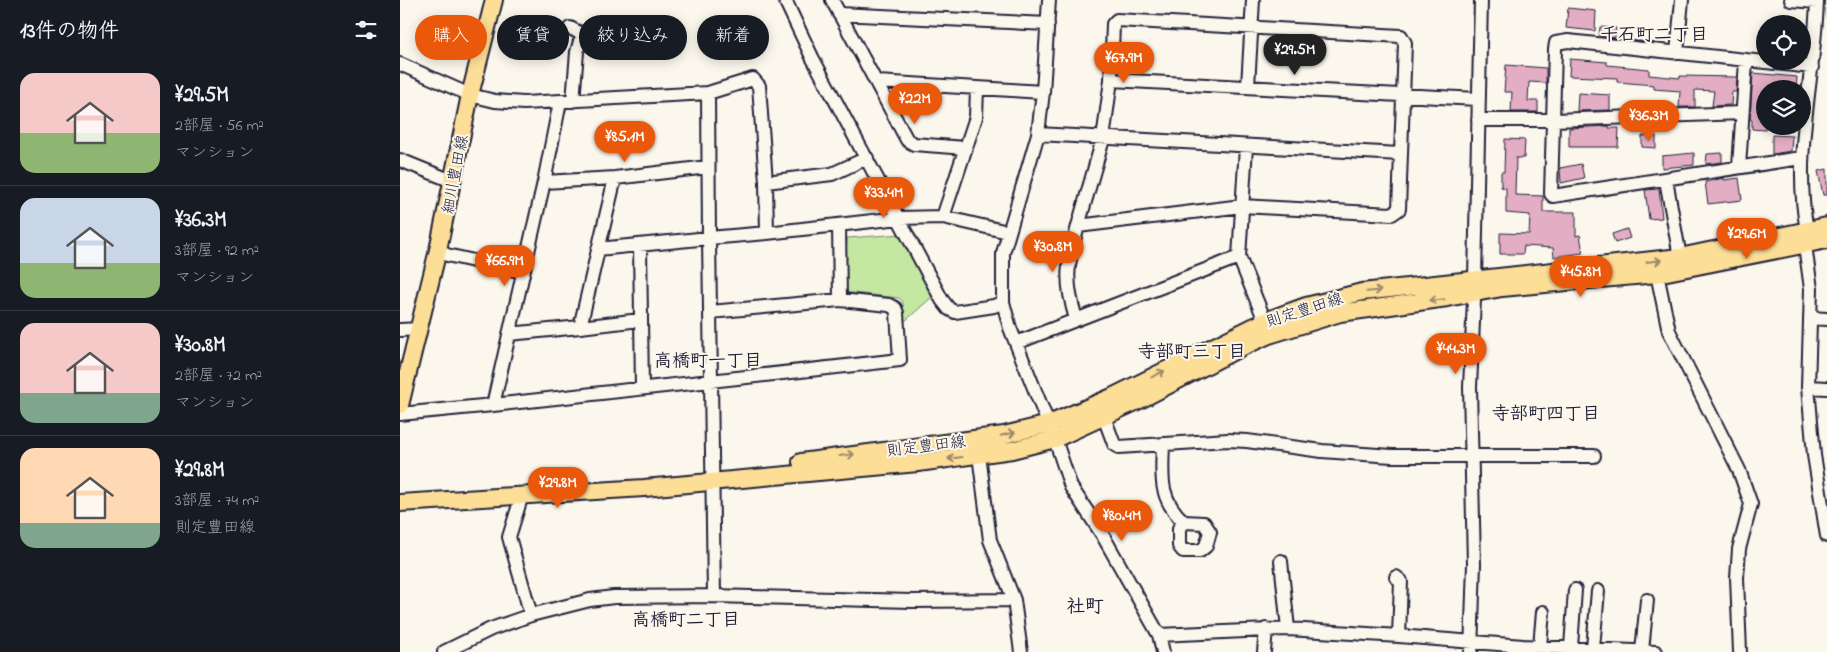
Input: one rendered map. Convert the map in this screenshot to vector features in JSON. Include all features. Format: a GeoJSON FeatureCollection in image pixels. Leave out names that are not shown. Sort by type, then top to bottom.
{"type":"FeatureCollection","features":[{"type":"Feature","properties":{"kind":"main road","name":"細川豊田線"},"geometry":{"type":"LineString","coordinates":[[400,406],[438,250],[492,0]]}},
{"type":"Feature","properties":{"kind":"main road","name":"則定豊田線"},"geometry":{"type":"LineString","coordinates":[[713,481],[770,467],[1004,435],[1049,424],[1112,397],[1265,321],[1306,306],[1362,292],[1447,284],[1502,288],[1657,274],[1806,238],[1827,226]]}},
{"type":"Feature","properties":{"kind":"main road","name":"則定豊田線"},"geometry":{"type":"LineString","coordinates":[[400,503],[644,488],[918,463],[1012,450],[1055,440],[1104,418],[1238,349],[1294,327],[1340,313],[1474,286],[1806,238],[1827,240]]}},
{"type":"Feature","properties":{"kind":"street"},"geometry":{"type":"LineString","coordinates":[[785,0],[812,57],[899,218],[930,280],[949,309],[955,312],[994,306],[1003,302]]}},
{"type":"Feature","properties":{"kind":"street"},"geometry":{"type":"LineString","coordinates":[[832,0],[907,140],[910,143],[965,148]]}},
{"type":"Feature","properties":{"kind":"street"},"geometry":{"type":"LineString","coordinates":[[1049,0],[1044,92],[1038,134],[1008,232],[1002,260],[1003,302],[1016,343],[1049,424],[1071,486],[1102,534],[1159,634],[1163,652]]}},
{"type":"Feature","properties":{"kind":"street"},"geometry":{"type":"LineString","coordinates":[[1248,86],[1253,0]]}},
{"type":"Feature","properties":{"kind":"street"},"geometry":{"type":"LineString","coordinates":[[1471,647],[1474,564],[1470,387],[1481,0]]}},
{"type":"Feature","properties":{"kind":"street"},"geometry":{"type":"LineString","coordinates":[[1677,53],[1682,0]]}},
{"type":"Feature","properties":{"kind":"street"},"geometry":{"type":"LineString","coordinates":[[1791,0],[1818,1],[1801,158],[1802,196],[1812,289],[1808,387],[1814,455],[1827,536]]}},
{"type":"Feature","properties":{"kind":"street"},"geometry":{"type":"LineString","coordinates":[[839,14],[1048,24]]}},
{"type":"Feature","properties":{"kind":"street"},"geometry":{"type":"LineString","coordinates":[[1076,319],[1069,294],[1068,261],[1103,138],[1111,80],[1113,24],[1117,20],[1401,36],[1406,43],[1399,209],[1394,213],[1242,206],[1078,226]]}},
{"type":"Feature","properties":{"kind":"street"},"geometry":{"type":"LineString","coordinates":[[492,405],[544,182],[582,34],[570,28]]}},
{"type":"Feature","properties":{"kind":"street"},"geometry":{"type":"LineString","coordinates":[[1801,158],[1553,196],[1551,194],[1556,44],[1568,42],[1812,67]]}},
{"type":"Feature","properties":{"kind":"street"},"geometry":{"type":"LineString","coordinates":[[1739,167],[1746,61]]}},
{"type":"Feature","properties":{"kind":"street"},"geometry":{"type":"LineString","coordinates":[[400,64],[470,95],[495,101],[566,102],[708,92],[753,79],[758,83],[766,182],[766,233]]}},
{"type":"Feature","properties":{"kind":"street"},"geometry":{"type":"LineString","coordinates":[[1111,80],[1478,99]]}},
{"type":"Feature","properties":{"kind":"street"},"geometry":{"type":"LineString","coordinates":[[877,82],[1044,92]]}},
{"type":"Feature","properties":{"kind":"street"},"geometry":{"type":"LineString","coordinates":[[943,217],[976,117],[977,89]]}},
{"type":"Feature","properties":{"kind":"street"},"geometry":{"type":"LineString","coordinates":[[708,92],[714,596]]}},
{"type":"Feature","properties":{"kind":"street"},"geometry":{"type":"LineString","coordinates":[[1478,120],[1554,120],[1742,113]]}},
{"type":"Feature","properties":{"kind":"street"},"geometry":{"type":"LineString","coordinates":[[1038,134],[1246,147],[1400,154]]}},
{"type":"Feature","properties":{"kind":"street"},"geometry":{"type":"LineString","coordinates":[[1246,147],[1240,257],[1265,321]]}},
{"type":"Feature","properties":{"kind":"street"},"geometry":{"type":"LineString","coordinates":[[766,182],[832,174],[867,158]]}},
{"type":"Feature","properties":{"kind":"street"},"geometry":{"type":"LineString","coordinates":[[400,160],[452,181]]}},
{"type":"Feature","properties":{"kind":"street"},"geometry":{"type":"LineString","coordinates":[[544,182],[615,178],[708,167]]}},
{"type":"Feature","properties":{"kind":"street"},"geometry":{"type":"LineString","coordinates":[[580,327],[615,178]]}},
{"type":"Feature","properties":{"kind":"street"},"geometry":{"type":"LineString","coordinates":[[1666,180],[1680,257]]}},
{"type":"Feature","properties":{"kind":"street"},"geometry":{"type":"LineString","coordinates":[[598,249],[899,218],[943,217],[1008,232]]}},
{"type":"Feature","properties":{"kind":"street"},"geometry":{"type":"LineString","coordinates":[[839,225],[840,300]]}},
{"type":"Feature","properties":{"kind":"street"},"geometry":{"type":"LineString","coordinates":[[640,246],[642,388]]}},
{"type":"Feature","properties":{"kind":"street"},"geometry":{"type":"LineString","coordinates":[[438,250],[446,255],[523,272]]}},
{"type":"Feature","properties":{"kind":"street"},"geometry":{"type":"LineString","coordinates":[[1016,343],[1240,257]]}},
{"type":"Feature","properties":{"kind":"street"},"geometry":{"type":"LineString","coordinates":[[1657,274],[1669,331],[1739,470],[1751,504],[1739,549],[1737,578],[1740,652]]}},
{"type":"Feature","properties":{"kind":"street"},"geometry":{"type":"LineString","coordinates":[[400,414],[900,360],[901,353],[895,308],[889,305],[840,300],[710,312]]}},
{"type":"Feature","properties":{"kind":"street"},"geometry":{"type":"LineString","coordinates":[[1810,318],[1827,319]]}},
{"type":"Feature","properties":{"kind":"street"},"geometry":{"type":"LineString","coordinates":[[509,334],[640,320]]}},
{"type":"Feature","properties":{"kind":"street"},"geometry":{"type":"LineString","coordinates":[[400,330],[420,329]]}},
{"type":"Feature","properties":{"kind":"street"},"geometry":{"type":"LineString","coordinates":[[1808,387],[1827,388]]}},
{"type":"Feature","properties":{"kind":"street"},"geometry":{"type":"LineString","coordinates":[[1104,418],[1114,444],[1119,447],[1247,441],[1322,451],[1392,456],[1594,456]]}},
{"type":"Feature","properties":{"kind":"street"},"geometry":{"type":"LineString","coordinates":[[1162,444],[1163,491],[1169,504],[1184,522]]}},
{"type":"Feature","properties":{"kind":"street"},"geometry":{"type":"LineString","coordinates":[[979,455],[990,540],[1014,600],[1021,652]]}},
{"type":"Feature","properties":{"kind":"street"},"geometry":{"type":"LineString","coordinates":[[1814,455],[1827,455]]}},
{"type":"Feature","properties":{"kind":"street"},"geometry":{"type":"LineString","coordinates":[[522,496],[509,537],[531,615]]}},
{"type":"Feature","properties":{"kind":"street"},"geometry":{"type":"LineString","coordinates":[[1281,561],[1288,629]]}},
{"type":"Feature","properties":{"kind":"street"},"geometry":{"type":"LineString","coordinates":[[1396,577],[1401,581],[1399,636]]}},
{"type":"Feature","properties":{"kind":"street"},"geometry":{"type":"LineString","coordinates":[[1567,649],[1576,590]]}},
{"type":"Feature","properties":{"kind":"street"},"geometry":{"type":"LineString","coordinates":[[1593,648],[1598,591]]}},
{"type":"Feature","properties":{"kind":"street"},"geometry":{"type":"LineString","coordinates":[[444,652],[491,629],[531,615],[590,600],[614,597],[714,596],[1014,600]]}},
{"type":"Feature","properties":{"kind":"street"},"geometry":{"type":"LineString","coordinates":[[1642,651],[1647,600]]}},
{"type":"Feature","properties":{"kind":"street"},"geometry":{"type":"LineString","coordinates":[[1540,646],[1543,612]]}},
{"type":"Feature","properties":{"kind":"street"},"geometry":{"type":"LineString","coordinates":[[1264,652],[1266,629]]}},
{"type":"Feature","properties":{"kind":"street"},"geometry":{"type":"LineString","coordinates":[[1159,634],[1288,629],[1399,636],[1471,647],[1540,646],[1567,649],[1593,648],[1616,651],[1656,652]]}},
{"type":"Feature","properties":{"kind":"green space"},"geometry":{"type":"Polygon","coordinates":[[[902,234],[933,296],[903,323],[903,302],[899,298],[844,292],[847,238],[902,234]]]}},
{"type":"Feature","properties":{"kind":"building"},"geometry":{"type":"Polygon","coordinates":[[[1568,8],[1596,11],[1595,31],[1566,28],[1568,8]]]}},
{"type":"Feature","properties":{"kind":"building"},"geometry":{"type":"Polygon","coordinates":[[[1600,27],[1616,28],[1615,38],[1599,36],[1600,27]]]}},
{"type":"Feature","properties":{"kind":"building"},"geometry":{"type":"Polygon","coordinates":[[[1570,59],[1607,62],[1607,65],[1649,69],[1649,75],[1680,78],[1680,76],[1737,77],[1736,92],[1732,92],[1731,105],[1712,106],[1714,91],[1695,90],[1695,107],[1679,107],[1680,91],[1654,89],[1654,85],[1617,82],[1617,78],[1569,76],[1570,59]]]}},
{"type":"Feature","properties":{"kind":"building"},"geometry":{"type":"Polygon","coordinates":[[[1506,65],[1546,68],[1546,83],[1529,82],[1528,101],[1538,101],[1538,112],[1511,112],[1512,92],[1504,92],[1506,65]]]}},
{"type":"Feature","properties":{"kind":"building"},"geometry":{"type":"Polygon","coordinates":[[[1753,73],[1797,77],[1797,80],[1756,80],[1756,129],[1752,129],[1752,120],[1750,119],[1753,73]]]}},
{"type":"Feature","properties":{"kind":"building"},"geometry":{"type":"Polygon","coordinates":[[[1578,93],[1610,95],[1610,110],[1577,111],[1578,93]]]}},
{"type":"Feature","properties":{"kind":"building"},"geometry":{"type":"Polygon","coordinates":[[[1609,126],[1609,128],[1619,128],[1618,147],[1569,147],[1569,128],[1609,126]]]}},
{"type":"Feature","properties":{"kind":"building"},"geometry":{"type":"Polygon","coordinates":[[[1772,135],[1792,136],[1791,151],[1772,154],[1772,135]]]}},
{"type":"Feature","properties":{"kind":"building"},"geometry":{"type":"Polygon","coordinates":[[[1642,136],[1656,136],[1656,148],[1642,147],[1642,136]]]}},
{"type":"Feature","properties":{"kind":"building"},"geometry":{"type":"Polygon","coordinates":[[[1505,139],[1525,140],[1524,158],[1516,158],[1515,195],[1543,196],[1543,212],[1576,212],[1576,236],[1580,235],[1583,253],[1554,257],[1553,248],[1524,246],[1523,254],[1500,254],[1500,233],[1529,234],[1530,215],[1506,213],[1506,188],[1501,187],[1501,172],[1504,172],[1505,139]]]}},
{"type":"Feature","properties":{"kind":"building"},"geometry":{"type":"Polygon","coordinates":[[[1694,153],[1694,165],[1662,168],[1662,156],[1694,153]]]}},
{"type":"Feature","properties":{"kind":"building"},"geometry":{"type":"Polygon","coordinates":[[[1722,153],[1722,162],[1706,164],[1707,154],[1722,153]]]}},
{"type":"Feature","properties":{"kind":"building"},"geometry":{"type":"Polygon","coordinates":[[[1581,164],[1584,178],[1561,183],[1560,168],[1581,164]]]}},
{"type":"Feature","properties":{"kind":"building"},"geometry":{"type":"Polygon","coordinates":[[[1827,169],[1827,195],[1823,195],[1818,171],[1827,169]]]}},
{"type":"Feature","properties":{"kind":"building"},"geometry":{"type":"Polygon","coordinates":[[[1724,178],[1724,180],[1739,178],[1742,200],[1708,204],[1705,182],[1724,178]]]}},
{"type":"Feature","properties":{"kind":"building"},"geometry":{"type":"Polygon","coordinates":[[[1659,189],[1662,218],[1649,219],[1645,190],[1659,189]]]}},
{"type":"Feature","properties":{"kind":"building"},"geometry":{"type":"Polygon","coordinates":[[[1627,229],[1630,238],[1615,243],[1612,234],[1627,229]]]}},
{"type":"Feature","properties":{"kind":"district","name":"千石町二丁目"},"geometry":{"type":"Point","coordinates":[1654,34]}},
{"type":"Feature","properties":{"kind":"district","name":"寺部町三丁目"},"geometry":{"type":"Point","coordinates":[1192,351]}},
{"type":"Feature","properties":{"kind":"district","name":"高橋町一丁目"},"geometry":{"type":"Point","coordinates":[708,360]}},
{"type":"Feature","properties":{"kind":"district","name":"寺部町四丁目"},"geometry":{"type":"Point","coordinates":[1546,413]}},
{"type":"Feature","properties":{"kind":"district","name":"社町"},"geometry":{"type":"Point","coordinates":[1085,605]}},
{"type":"Feature","properties":{"kind":"district","name":"高橋町二丁目"},"geometry":{"type":"Point","coordinates":[686,619]}}]}
